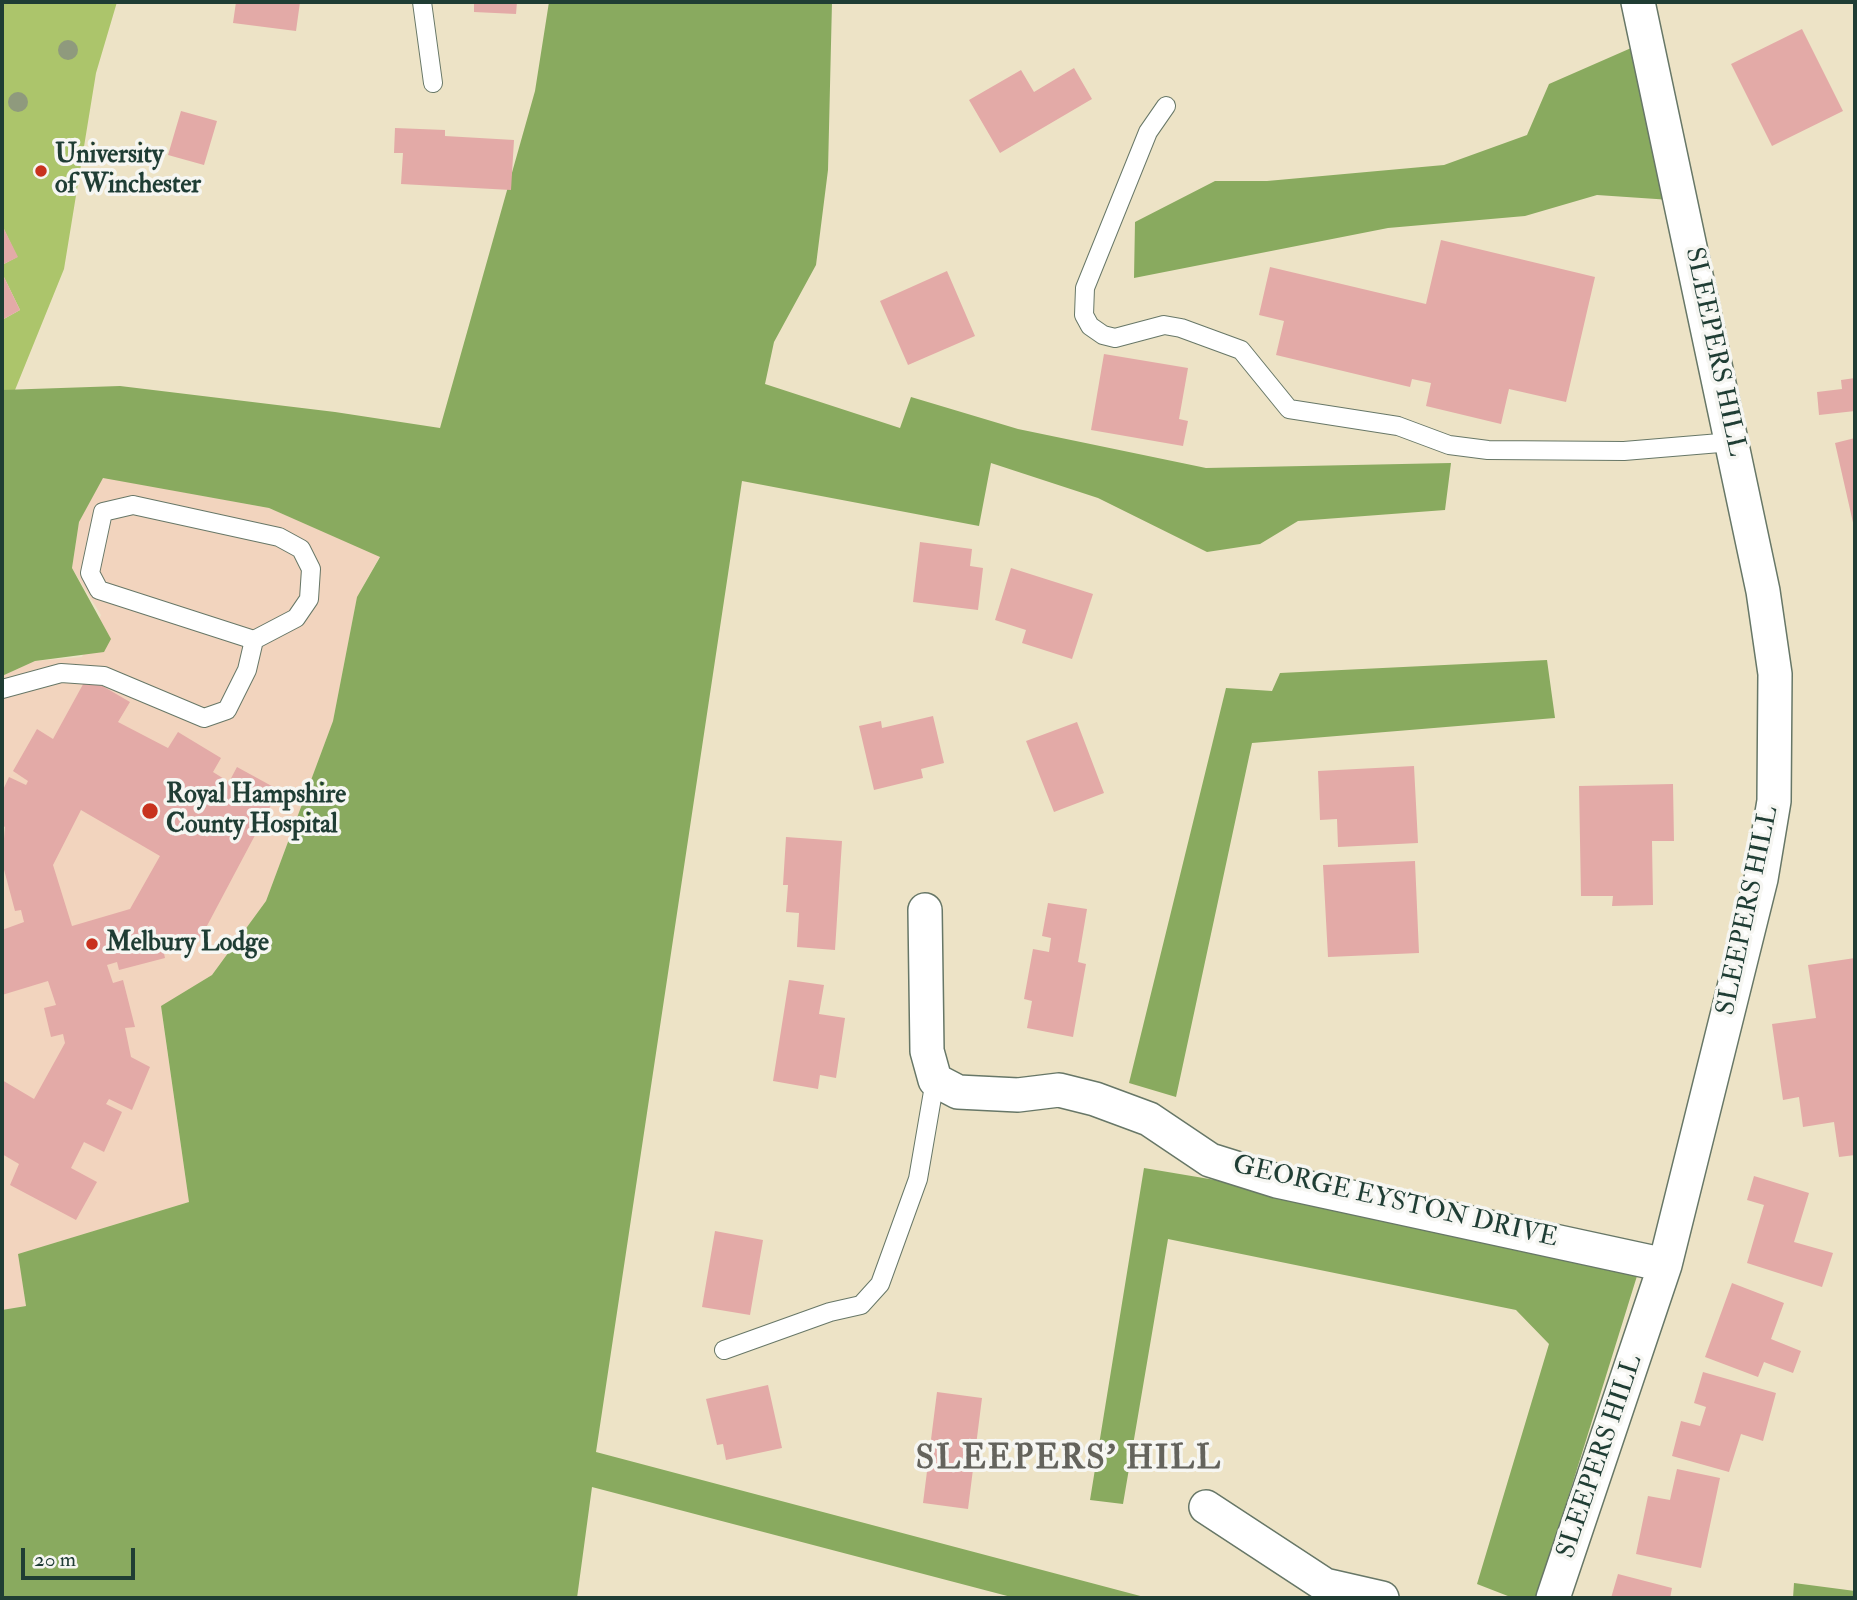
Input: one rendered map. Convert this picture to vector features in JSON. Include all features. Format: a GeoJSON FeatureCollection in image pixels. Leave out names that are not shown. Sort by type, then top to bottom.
{"type":"FeatureCollection","features":[{"type":"Feature","properties":{"kind":"street","name":"SLEEPERS HILL"},"geometry":{"type":"LineString","coordinates":[[1553,1598],[1665,1265],[1761,878],[1774,801],[1775,674],[1763,592],[1638,2]]}},
{"type":"Feature","properties":{"kind":"street"},"geometry":{"type":"LineString","coordinates":[[925,910],[927,1051],[935,1080]]}},
{"type":"Feature","properties":{"kind":"street","name":"GEORGE EYSTON DRIVE"},"geometry":{"type":"LineString","coordinates":[[935,1080],[958,1092],[1018,1095],[1059,1090],[1095,1098],[1149,1119],[1210,1160],[1277,1181],[1665,1265]]}},
{"type":"Feature","properties":{"kind":"street"},"geometry":{"type":"LineString","coordinates":[[1206,1507],[1325,1585],[1382,1598]]}},
{"type":"Feature","properties":{"kind":"lane"},"geometry":{"type":"LineString","coordinates":[[422,2],[433,83]]}},
{"type":"Feature","properties":{"kind":"lane"},"geometry":{"type":"LineString","coordinates":[[1166,106],[1148,132],[1085,288],[1083,315],[1090,326],[1103,335],[1115,338],[1164,325],[1181,328],[1241,350],[1289,409],[1398,426],[1449,445],[1488,450],[1624,451],[1732,442]]}},
{"type":"Feature","properties":{"kind":"lane"},"geometry":{"type":"LineString","coordinates":[[2,689],[61,673],[104,676],[204,718],[226,710],[247,670],[254,640],[296,618],[309,599],[311,569],[301,549],[279,537],[133,505],[103,512],[90,573],[100,590],[254,640]]}},
{"type":"Feature","properties":{"kind":"lane"},"geometry":{"type":"LineString","coordinates":[[724,1350],[830,1312],[861,1305],[880,1284],[918,1180],[935,1080]]}},
{"type":"Feature","properties":{"kind":"shaded area","name":"Royal Hampshire County Hospital"},"geometry":{"type":"Polygon","coordinates":[[[102,477],[269,508],[380,556],[357,597],[333,721],[266,901],[212,975],[161,1007],[189,1202],[19,1254],[26,1306],[2,1310],[2,676],[35,661],[82,657],[101,615],[72,568],[79,522],[102,477]]]}},
{"type":"Feature","properties":{"kind":"green space","name":"University of Winchester"},"geometry":{"type":"Polygon","coordinates":[[[2,2],[117,2],[96,73],[64,269],[15,390],[2,390],[2,320],[20,310],[2,273],[2,265],[17,257],[2,225],[2,2]]]}},
{"type":"Feature","properties":{"kind":"green space"},"geometry":{"type":"Polygon","coordinates":[[[549,2],[832,2],[828,170],[816,265],[774,342],[765,384],[900,428],[911,397],[1018,429],[1206,468],[1451,463],[1445,510],[1298,521],[1260,544],[1207,552],[1098,498],[991,463],[979,526],[742,481],[596,1452],[1148,1598],[1015,1598],[592,1487],[577,1598],[2,1598],[2,1310],[26,1306],[18,1254],[189,1202],[161,1006],[212,975],[266,901],[333,721],[357,597],[380,557],[269,508],[103,478],[79,522],[72,568],[111,639],[104,652],[35,661],[2,676],[2,390],[120,386],[335,412],[440,428],[535,91],[549,2]]]}},
{"type":"Feature","properties":{"kind":"green space"},"geometry":{"type":"Polygon","coordinates":[[[1638,45],[1671,200],[1597,195],[1525,216],[1388,228],[1134,278],[1135,222],[1215,181],[1267,181],[1444,165],[1527,135],[1549,84],[1638,45]]]}},
{"type":"Feature","properties":{"kind":"green space"},"geometry":{"type":"Polygon","coordinates":[[[1547,660],[1555,718],[1252,743],[1176,1097],[1129,1083],[1226,688],[1272,691],[1280,673],[1547,660]]]}},
{"type":"Feature","properties":{"kind":"green space"},"geometry":{"type":"Polygon","coordinates":[[[1144,1168],[1239,1184],[1637,1276],[1537,1598],[1513,1598],[1477,1584],[1549,1344],[1516,1310],[1168,1239],[1123,1504],[1090,1500],[1144,1168]]]}},
{"type":"Feature","properties":{"kind":"green space"},"geometry":{"type":"Polygon","coordinates":[[[1794,1583],[1855,1591],[1855,1598],[1793,1598],[1794,1583]]]}},
{"type":"Feature","properties":{"kind":"building"},"geometry":{"type":"Polygon","coordinates":[[[236,2],[300,2],[296,31],[233,23],[236,2]]]}},
{"type":"Feature","properties":{"kind":"building"},"geometry":{"type":"Polygon","coordinates":[[[474,2],[517,2],[516,14],[474,12],[474,2]]]}},
{"type":"Feature","properties":{"kind":"building"},"geometry":{"type":"Polygon","coordinates":[[[1802,29],[1843,111],[1772,146],[1731,64],[1802,29]]]}},
{"type":"Feature","properties":{"kind":"building"},"geometry":{"type":"Polygon","coordinates":[[[1074,68],[1092,99],[1000,153],[969,100],[1021,70],[1034,92],[1074,68]]]}},
{"type":"Feature","properties":{"kind":"building"},"geometry":{"type":"Polygon","coordinates":[[[181,111],[217,121],[204,165],[168,155],[181,111]]]}},
{"type":"Feature","properties":{"kind":"building"},"geometry":{"type":"Polygon","coordinates":[[[395,128],[445,130],[445,136],[514,140],[511,190],[401,184],[403,153],[394,153],[395,128]]]}},
{"type":"Feature","properties":{"kind":"building"},"geometry":{"type":"Polygon","coordinates":[[[2,225],[18,257],[2,265],[2,225]]]}},
{"type":"Feature","properties":{"kind":"building"},"geometry":{"type":"Polygon","coordinates":[[[1441,240],[1595,277],[1566,402],[1509,389],[1501,424],[1426,406],[1431,383],[1412,379],[1410,387],[1276,355],[1284,321],[1259,315],[1270,267],[1426,304],[1441,240]]]}},
{"type":"Feature","properties":{"kind":"building"},"geometry":{"type":"Polygon","coordinates":[[[947,271],[975,336],[908,365],[880,301],[947,271]]]}},
{"type":"Feature","properties":{"kind":"building"},"geometry":{"type":"Polygon","coordinates":[[[2,273],[20,310],[2,320],[2,273]]]}},
{"type":"Feature","properties":{"kind":"building"},"geometry":{"type":"Polygon","coordinates":[[[1104,354],[1188,368],[1179,419],[1188,421],[1183,446],[1091,430],[1104,354]]]}},
{"type":"Feature","properties":{"kind":"building"},"geometry":{"type":"Polygon","coordinates":[[[1855,378],[1855,411],[1819,415],[1817,392],[1842,389],[1841,380],[1855,378]]]}},
{"type":"Feature","properties":{"kind":"building"},"geometry":{"type":"Polygon","coordinates":[[[1855,438],[1855,527],[1854,527],[1835,443],[1855,438]]]}},
{"type":"Feature","properties":{"kind":"building"},"geometry":{"type":"Polygon","coordinates":[[[920,542],[972,549],[970,566],[983,568],[978,610],[913,602],[920,542]]]}},
{"type":"Feature","properties":{"kind":"building"},"geometry":{"type":"Polygon","coordinates":[[[1011,568],[1093,594],[1072,659],[1022,643],[1026,630],[995,620],[1011,568]]]}},
{"type":"Feature","properties":{"kind":"building","name":"Melbury Lodge"},"geometry":{"type":"Polygon","coordinates":[[[87,677],[130,702],[118,722],[168,748],[178,732],[221,758],[213,772],[229,782],[237,767],[279,790],[200,939],[163,949],[165,958],[119,970],[117,962],[107,965],[113,983],[123,980],[135,1027],[125,1028],[131,1057],[150,1067],[132,1110],[109,1099],[106,1104],[122,1112],[104,1152],[84,1142],[71,1168],[97,1182],[76,1220],[10,1185],[19,1164],[2,1154],[2,1080],[34,1099],[65,1043],[63,1034],[51,1037],[44,1008],[56,1005],[48,981],[2,995],[2,930],[24,922],[21,910],[15,911],[2,862],[5,827],[2,825],[2,792],[9,777],[26,785],[28,781],[13,771],[37,729],[53,739],[87,677]],[[81,810],[53,865],[72,926],[130,909],[160,856],[81,810]]]}},
{"type":"Feature","properties":{"kind":"building"},"geometry":{"type":"Polygon","coordinates":[[[933,716],[944,763],[921,769],[923,778],[874,790],[859,726],[881,721],[882,728],[933,716]]]}},
{"type":"Feature","properties":{"kind":"building"},"geometry":{"type":"Polygon","coordinates":[[[1077,722],[1104,793],[1054,812],[1026,741],[1077,722]]]}},
{"type":"Feature","properties":{"kind":"building"},"geometry":{"type":"Polygon","coordinates":[[[1414,766],[1418,843],[1338,847],[1337,819],[1320,820],[1318,771],[1414,766]]]}},
{"type":"Feature","properties":{"kind":"building"},"geometry":{"type":"Polygon","coordinates":[[[1673,784],[1674,841],[1652,841],[1653,905],[1612,906],[1613,896],[1581,896],[1579,786],[1673,784]]]}},
{"type":"Feature","properties":{"kind":"building"},"geometry":{"type":"Polygon","coordinates":[[[786,837],[842,841],[835,950],[797,947],[799,913],[786,912],[788,885],[783,885],[786,837]]]}},
{"type":"Feature","properties":{"kind":"building"},"geometry":{"type":"Polygon","coordinates":[[[1415,861],[1419,953],[1328,957],[1323,865],[1415,861]]]}},
{"type":"Feature","properties":{"kind":"building"},"geometry":{"type":"Polygon","coordinates":[[[1048,903],[1087,909],[1078,962],[1086,964],[1073,1037],[1027,1028],[1032,1001],[1024,999],[1033,949],[1049,952],[1051,938],[1042,936],[1048,903]]]}},
{"type":"Feature","properties":{"kind":"building"},"geometry":{"type":"Polygon","coordinates":[[[1855,958],[1855,1155],[1839,1157],[1834,1122],[1803,1127],[1799,1097],[1783,1100],[1772,1024],[1816,1018],[1808,965],[1855,958]]]}},
{"type":"Feature","properties":{"kind":"building"},"geometry":{"type":"Polygon","coordinates":[[[789,980],[824,985],[819,1014],[845,1018],[836,1078],[820,1075],[818,1089],[773,1081],[789,980]]]}},
{"type":"Feature","properties":{"kind":"building"},"geometry":{"type":"Polygon","coordinates":[[[1754,1176],[1809,1193],[1794,1242],[1833,1253],[1822,1287],[1747,1263],[1764,1205],[1747,1200],[1754,1176]]]}},
{"type":"Feature","properties":{"kind":"building"},"geometry":{"type":"Polygon","coordinates":[[[715,1231],[763,1240],[750,1315],[702,1307],[715,1231]]]}},
{"type":"Feature","properties":{"kind":"building"},"geometry":{"type":"Polygon","coordinates":[[[1732,1283],[1784,1303],[1771,1339],[1801,1351],[1793,1373],[1764,1362],[1758,1377],[1705,1357],[1732,1283]]]}},
{"type":"Feature","properties":{"kind":"building"},"geometry":{"type":"Polygon","coordinates":[[[1703,1372],[1776,1393],[1763,1441],[1741,1434],[1729,1472],[1672,1456],[1681,1421],[1700,1426],[1706,1407],[1694,1403],[1703,1372]]]}},
{"type":"Feature","properties":{"kind":"building"},"geometry":{"type":"Polygon","coordinates":[[[768,1385],[782,1448],[726,1460],[723,1444],[717,1445],[706,1399],[768,1385]]]}},
{"type":"Feature","properties":{"kind":"building"},"geometry":{"type":"Polygon","coordinates":[[[937,1392],[982,1398],[968,1509],[923,1503],[937,1392]]]}},
{"type":"Feature","properties":{"kind":"building"},"geometry":{"type":"Polygon","coordinates":[[[1677,1469],[1720,1478],[1701,1568],[1636,1554],[1648,1496],[1670,1500],[1677,1469]]]}},
{"type":"Feature","properties":{"kind":"building"},"geometry":{"type":"Polygon","coordinates":[[[1618,1574],[1672,1588],[1670,1598],[1611,1598],[1618,1574]]]}},
{"type":"Feature","properties":{"kind":"place","name":"University of Winchester"},"geometry":{"type":"Point","coordinates":[41,171]}},
{"type":"Feature","properties":{"kind":"place","name":"Royal Hampshire County Hospital"},"geometry":{"type":"Point","coordinates":[150,811]}},
{"type":"Feature","properties":{"kind":"place","name":"Melbury Lodge"},"geometry":{"type":"Point","coordinates":[92,944]}},
{"type":"Feature","properties":{"kind":"district","name":"SLEEPERS' HILL"},"geometry":{"type":"Point","coordinates":[1069,1461]}}]}
